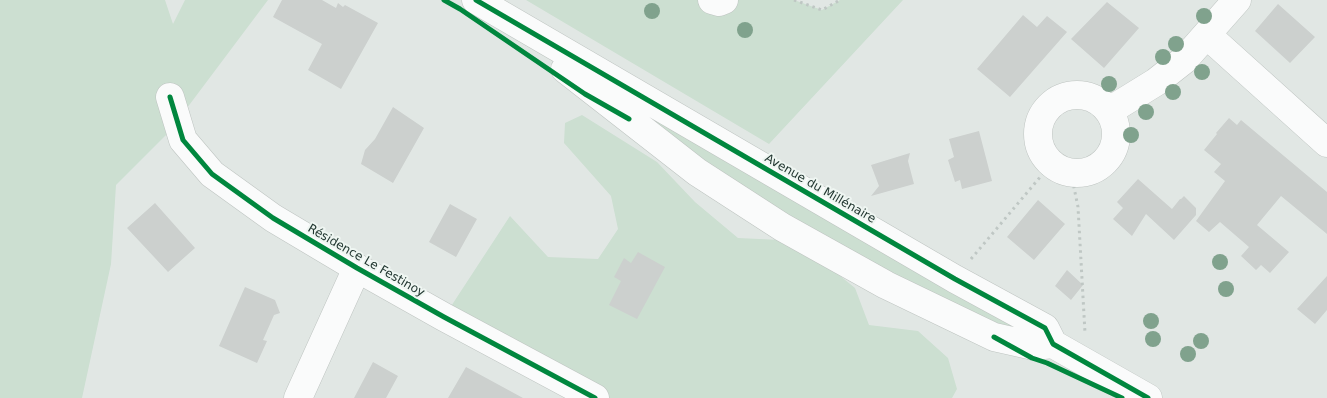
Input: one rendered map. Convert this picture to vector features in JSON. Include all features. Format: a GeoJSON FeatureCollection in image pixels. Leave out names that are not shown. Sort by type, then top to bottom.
{"type":"FeatureCollection","features":[{"type":"Feature","properties":{"kind":"street"},"geometry":{"type":"LineString","coordinates":[[471,0],[591,88],[696,172],[782,227],[886,285],[994,337],[1034,346],[1053,344]]}},
{"type":"Feature","properties":{"kind":"street","name":"Avenue du Millénaire"},"geometry":{"type":"LineString","coordinates":[[476,0],[955,279],[1045,328],[1053,344],[1148,398]]}},
{"type":"Feature","properties":{"kind":"street"},"geometry":{"type":"LineString","coordinates":[[712,0],[719,2],[724,0]]}},
{"type":"Feature","properties":{"kind":"street"},"geometry":{"type":"LineString","coordinates":[[1109,111],[1156,82],[1184,60],[1237,0]]}},
{"type":"Feature","properties":{"kind":"street"},"geometry":{"type":"LineString","coordinates":[[1206,35],[1327,143]]}},
{"type":"Feature","properties":{"kind":"street"},"geometry":{"type":"LineString","coordinates":[[1078,95],[1092,98],[1109,111],[1116,128],[1115,142],[1111,154],[1103,164],[1094,170],[1081,174],[1061,168],[1044,155],[1038,136],[1038,129],[1042,116],[1049,106],[1060,99],[1078,95]]}},
{"type":"Feature","properties":{"kind":"street","name":"Résidence Le Festinoy"},"geometry":{"type":"LineString","coordinates":[[170,96],[183,140],[212,174],[273,218],[444,317],[595,398]]}},
{"type":"Feature","properties":{"kind":"street","name":"Résidence Le Festinoy"},"geometry":{"type":"LineString","coordinates":[[298,398],[357,268]]}},
{"type":"Feature","properties":{"kind":"path"},"geometry":{"type":"LineString","coordinates":[[794,0],[822,10],[840,0]]}},
{"type":"Feature","properties":{"kind":"path"},"geometry":{"type":"LineString","coordinates":[[955,279],[1061,168],[1078,207],[1087,363]]}},
{"type":"Feature","properties":{"kind":"green space"},"geometry":{"type":"Polygon","coordinates":[[[0,0],[165,0],[173,24],[185,0],[268,0],[169,132],[116,185],[111,264],[82,398],[0,398],[0,0]]]}},
{"type":"Feature","properties":{"kind":"green space"},"geometry":{"type":"Polygon","coordinates":[[[476,0],[955,279],[1040,346],[782,227],[476,0]]]}},
{"type":"Feature","properties":{"kind":"green space"},"geometry":{"type":"Polygon","coordinates":[[[526,0],[794,0],[822,10],[840,0],[903,0],[769,144],[526,0]]]}},
{"type":"Feature","properties":{"kind":"green space"},"geometry":{"type":"Polygon","coordinates":[[[582,115],[657,162],[695,202],[738,238],[781,240],[823,262],[855,288],[869,325],[918,331],[948,358],[957,389],[952,398],[595,398],[444,317],[510,216],[548,257],[598,259],[618,229],[611,196],[564,143],[565,123],[582,115]]]}},
{"type":"Feature","properties":{"kind":"building"},"geometry":{"type":"Polygon","coordinates":[[[282,0],[322,0],[336,8],[338,3],[378,23],[341,89],[308,70],[322,44],[273,17],[282,0]]]}},
{"type":"Feature","properties":{"kind":"building"},"geometry":{"type":"Polygon","coordinates":[[[1107,2],[1139,28],[1104,68],[1071,39],[1107,2]]]}},
{"type":"Feature","properties":{"kind":"building"},"geometry":{"type":"Polygon","coordinates":[[[1278,4],[1315,37],[1290,63],[1255,31],[1278,4]]]}},
{"type":"Feature","properties":{"kind":"building"},"geometry":{"type":"Polygon","coordinates":[[[1023,15],[1037,27],[1047,16],[1067,32],[1010,97],[977,69],[1023,15]]]}},
{"type":"Feature","properties":{"kind":"building"},"geometry":{"type":"Polygon","coordinates":[[[393,107],[424,128],[393,183],[361,164],[365,150],[375,139],[393,107]]]}},
{"type":"Feature","properties":{"kind":"building"},"geometry":{"type":"Polygon","coordinates":[[[1229,118],[1237,125],[1241,120],[1327,192],[1327,234],[1281,196],[1257,225],[1289,252],[1270,273],[1261,265],[1256,270],[1241,256],[1249,247],[1220,222],[1209,232],[1196,221],[1225,181],[1214,172],[1221,164],[1204,150],[1229,118]]]}},
{"type":"Feature","properties":{"kind":"building"},"geometry":{"type":"Polygon","coordinates":[[[979,131],[992,181],[962,189],[960,180],[955,182],[948,160],[954,157],[949,139],[979,131]]]}},
{"type":"Feature","properties":{"kind":"building"},"geometry":{"type":"Polygon","coordinates":[[[910,153],[908,161],[914,184],[871,196],[879,186],[871,165],[910,153]]]}},
{"type":"Feature","properties":{"kind":"building"},"geometry":{"type":"Polygon","coordinates":[[[1138,179],[1172,209],[1184,196],[1196,208],[1196,215],[1174,240],[1146,214],[1132,236],[1113,219],[1123,208],[1117,202],[1138,179]]]}},
{"type":"Feature","properties":{"kind":"building"},"geometry":{"type":"Polygon","coordinates":[[[1038,200],[1065,224],[1034,260],[1007,237],[1038,200]]]}},
{"type":"Feature","properties":{"kind":"building"},"geometry":{"type":"Polygon","coordinates":[[[155,203],[195,248],[168,272],[127,228],[155,203]]]}},
{"type":"Feature","properties":{"kind":"building"},"geometry":{"type":"Polygon","coordinates":[[[450,204],[477,219],[456,257],[429,242],[450,204]]]}},
{"type":"Feature","properties":{"kind":"building"},"geometry":{"type":"Polygon","coordinates":[[[638,252],[665,267],[637,319],[609,305],[621,281],[614,277],[624,258],[631,263],[638,252]]]}},
{"type":"Feature","properties":{"kind":"building"},"geometry":{"type":"Polygon","coordinates":[[[1067,270],[1083,285],[1071,300],[1055,286],[1067,270]]]}},
{"type":"Feature","properties":{"kind":"building"},"geometry":{"type":"Polygon","coordinates":[[[1327,276],[1327,310],[1315,324],[1297,309],[1327,276]]]}},
{"type":"Feature","properties":{"kind":"building"},"geometry":{"type":"Polygon","coordinates":[[[245,287],[275,300],[280,313],[274,315],[263,340],[267,341],[257,363],[219,346],[245,287]]]}},
{"type":"Feature","properties":{"kind":"building"},"geometry":{"type":"Polygon","coordinates":[[[373,362],[398,376],[386,398],[354,398],[373,362]]]}},
{"type":"Feature","properties":{"kind":"building"},"geometry":{"type":"Polygon","coordinates":[[[466,367],[523,398],[448,398],[466,367]]]}},
{"type":"Feature","properties":{"kind":"cycle path"},"geometry":{"type":"LineString","coordinates":[[444,0],[585,94],[629,119]]}},
{"type":"Feature","properties":{"kind":"cycle path"},"geometry":{"type":"LineString","coordinates":[[476,0],[955,279],[1045,328],[1053,344],[1148,398]]}},
{"type":"Feature","properties":{"kind":"cycle path"},"geometry":{"type":"LineString","coordinates":[[170,97],[183,140],[212,174],[273,218],[444,317],[595,398]]}},
{"type":"Feature","properties":{"kind":"cycle path"},"geometry":{"type":"LineString","coordinates":[[994,337],[1032,358],[1047,363],[1122,398]]}}]}
